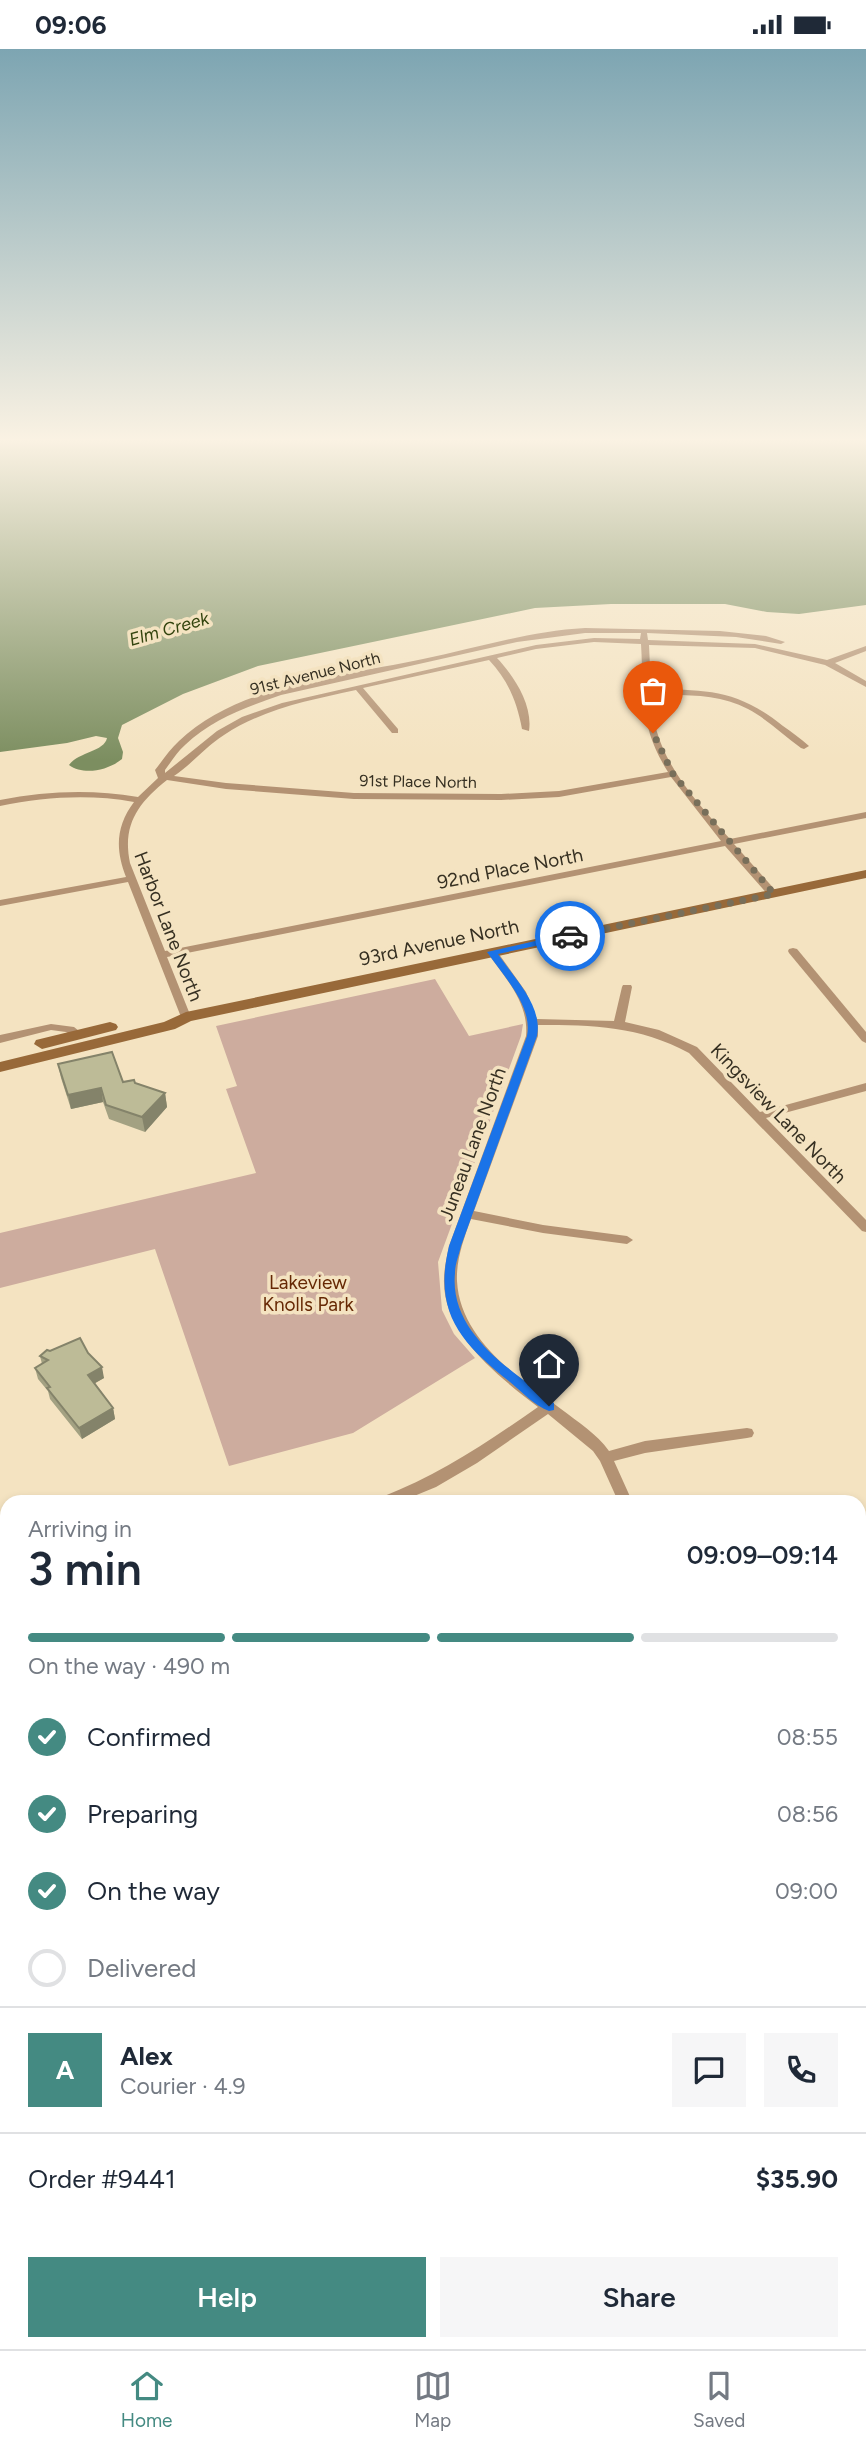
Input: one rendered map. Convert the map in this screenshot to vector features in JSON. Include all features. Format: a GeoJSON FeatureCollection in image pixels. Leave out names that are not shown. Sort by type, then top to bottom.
{"type":"FeatureCollection","features":[{"type":"Feature","properties":{"kind":"main road","name":"93rd Avenue North"},"geometry":{"type":"LineString","coordinates":[[0,1067],[169,1026],[186,1017],[866,874]]}},
{"type":"Feature","properties":{"kind":"main road","name":"93rd Avenue North"},"geometry":{"type":"LineString","coordinates":[[0,1054],[165,1015],[186,1017]]}},
{"type":"Feature","properties":{"kind":"street","name":"91st Avenue North"},"geometry":{"type":"LineString","coordinates":[[644,636],[571,642],[301,699],[251,717],[213,738],[174,772],[162,777],[160,770],[178,745],[191,734],[237,709],[291,690],[537,636],[587,631],[644,636],[755,646],[828,663],[866,684]]}},
{"type":"Feature","properties":{"kind":"street"},"geometry":{"type":"LineString","coordinates":[[644,636],[653,733],[673,774],[774,894]]}},
{"type":"Feature","properties":{"kind":"street"},"geometry":{"type":"LineString","coordinates":[[828,663],[866,648]]}},
{"type":"Feature","properties":{"kind":"street"},"geometry":{"type":"LineString","coordinates":[[491,657],[513,683],[523,709],[526,729]]}},
{"type":"Feature","properties":{"kind":"street"},"geometry":{"type":"LineString","coordinates":[[424,662],[432,671]]}},
{"type":"Feature","properties":{"kind":"street"},"geometry":{"type":"LineString","coordinates":[[358,687],[395,731]]}},
{"type":"Feature","properties":{"kind":"street"},"geometry":{"type":"LineString","coordinates":[[648,692],[706,694],[737,701],[760,713],[803,746]]}},
{"type":"Feature","properties":{"kind":"street","name":"91st Place North"},"geometry":{"type":"LineString","coordinates":[[162,777],[226,786],[342,795],[501,797],[559,794],[673,774]]}},
{"type":"Feature","properties":{"kind":"street","name":"Harbor Lane North"},"geometry":{"type":"LineString","coordinates":[[162,777],[140,800],[127,820],[120,842],[130,879],[186,1017]]}},
{"type":"Feature","properties":{"kind":"street"},"geometry":{"type":"LineString","coordinates":[[0,803],[68,794],[99,794],[140,800]]}},
{"type":"Feature","properties":{"kind":"street","name":"92nd Place North"},"geometry":{"type":"LineString","coordinates":[[161,955],[866,815]]}},
{"type":"Feature","properties":{"kind":"street"},"geometry":{"type":"LineString","coordinates":[[0,903],[130,879]]}},
{"type":"Feature","properties":{"kind":"street"},"geometry":{"type":"LineString","coordinates":[[793,951],[866,1039]]}},
{"type":"Feature","properties":{"kind":"street"},"geometry":{"type":"LineString","coordinates":[[492,952],[535,1022]]}},
{"type":"Feature","properties":{"kind":"street"},"geometry":{"type":"LineString","coordinates":[[619,1024],[627,987]]}},
{"type":"Feature","properties":{"kind":"street","name":"Kingsview Lane North"},"geometry":{"type":"LineString","coordinates":[[535,1022],[619,1024],[657,1032],[693,1050],[865,1225]]}},
{"type":"Feature","properties":{"kind":"street","name":"Juneau Lane North"},"geometry":{"type":"LineString","coordinates":[[535,1022],[448,1275],[450,1295],[468,1336],[490,1359],[588,1438],[606,1458],[622,1495]]}},
{"type":"Feature","properties":{"kind":"street"},"geometry":{"type":"LineString","coordinates":[[0,1039],[61,1026],[71,1028],[78,1035]]}},
{"type":"Feature","properties":{"kind":"street"},"geometry":{"type":"LineString","coordinates":[[760,1116],[813,1099],[866,1087]]}},
{"type":"Feature","properties":{"kind":"street"},"geometry":{"type":"LineString","coordinates":[[467,1214],[543,1229],[627,1240]]}},
{"type":"Feature","properties":{"kind":"street"},"geometry":{"type":"LineString","coordinates":[[402,1495],[435,1482],[470,1462],[549,1406]]}},
{"type":"Feature","properties":{"kind":"street"},"geometry":{"type":"LineString","coordinates":[[606,1458],[646,1447],[747,1433]]}},
{"type":"Feature","properties":{"kind":"green space","name":"Lakeview Knolls Park"},"geometry":{"type":"Polygon","coordinates":[[[435,979],[469,1036],[523,1024],[521,1036],[438,1262],[442,1310],[454,1334],[475,1358],[353,1433],[229,1466],[155,1249],[0,1288],[0,1233],[256,1173],[226,1089],[237,1086],[216,1026],[435,979]]]}},
{"type":"Feature","properties":{"kind":"water","name":"Elm Creek"},"geometry":{"type":"Polygon","coordinates":[[[0,545],[866,545],[866,605],[799,614],[767,612],[725,604],[611,604],[535,608],[258,666],[183,694],[122,725],[118,738],[123,752],[122,759],[103,769],[89,771],[69,765],[78,757],[105,743],[107,738],[96,736],[67,743],[0,752],[0,545]]]}},
{"type":"Feature","properties":{"kind":"building"},"geometry":{"type":"Polygon","coordinates":[[[112,1052],[123,1082],[134,1080],[135,1083],[165,1093],[142,1117],[106,1105],[101,1088],[68,1095],[58,1064],[112,1052]]]}},
{"type":"Feature","properties":{"kind":"building"},"geometry":{"type":"Polygon","coordinates":[[[80,1338],[88,1353],[102,1367],[88,1375],[113,1408],[79,1428],[47,1388],[50,1387],[35,1368],[48,1360],[40,1356],[47,1350],[80,1338]]]}},
{"type":"Feature","properties":{"kind":"way so far"},"geometry":{"type":"LineString","coordinates":[[570,936],[774,894],[673,774],[653,733]]}},
{"type":"Feature","properties":{"kind":"route"},"geometry":{"type":"LineString","coordinates":[[549,1406],[490,1359],[468,1336],[453,1305],[448,1275],[455,1246],[535,1022],[492,952],[570,936]]}}]}
